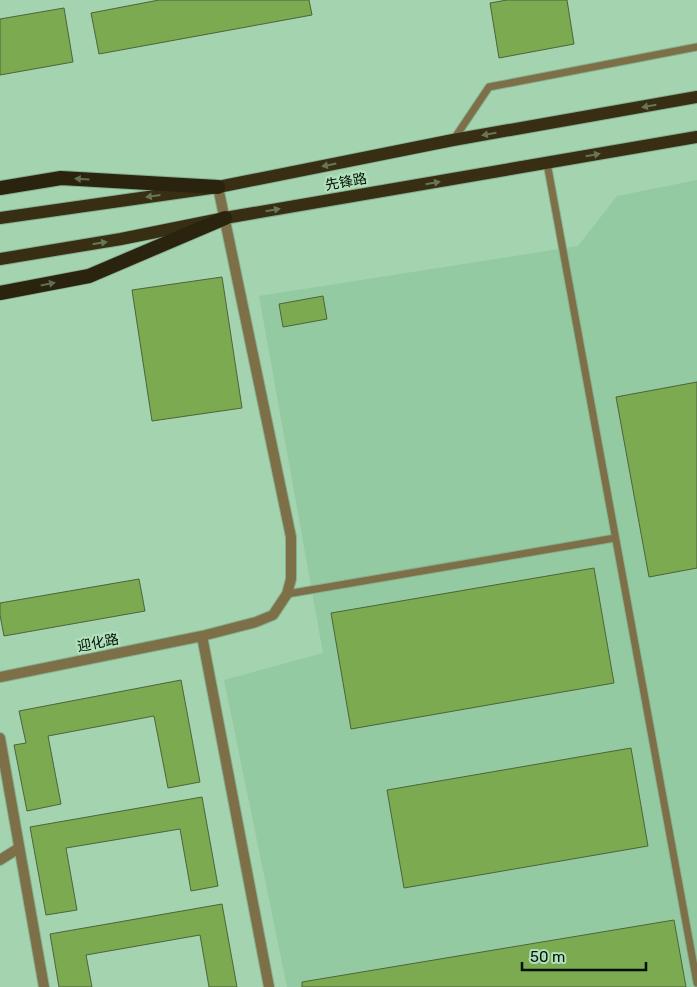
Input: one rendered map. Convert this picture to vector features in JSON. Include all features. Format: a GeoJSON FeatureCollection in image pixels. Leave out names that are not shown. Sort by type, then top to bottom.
{"type":"FeatureCollection","features":[{"type":"Feature","properties":{"kind":"highway"},"geometry":{"type":"LineString","coordinates":[[0,188],[60,178],[218,187]]}},
{"type":"Feature","properties":{"kind":"highway"},"geometry":{"type":"LineString","coordinates":[[0,293],[88,276],[225,218]]}},
{"type":"Feature","properties":{"kind":"main road","name":"先锋路"},"geometry":{"type":"LineString","coordinates":[[0,218],[218,187],[453,140],[697,97]]}},
{"type":"Feature","properties":{"kind":"main road","name":"先锋路"},"geometry":{"type":"LineString","coordinates":[[0,259],[121,239],[225,218],[697,137]]}},
{"type":"Feature","properties":{"kind":"street"},"geometry":{"type":"LineString","coordinates":[[218,187],[291,537],[291,579],[287,594]]}},
{"type":"Feature","properties":{"kind":"street","name":"迎化路"},"geometry":{"type":"LineString","coordinates":[[0,677],[202,636],[256,622],[273,614],[287,594]]}},
{"type":"Feature","properties":{"kind":"street"},"geometry":{"type":"LineString","coordinates":[[202,636],[269,987]]}},
{"type":"Feature","properties":{"kind":"street"},"geometry":{"type":"LineString","coordinates":[[0,738],[44,987]]}},
{"type":"Feature","properties":{"kind":"street"},"geometry":{"type":"LineString","coordinates":[[0,860],[19,848]]}},
{"type":"Feature","properties":{"kind":"lane"},"geometry":{"type":"LineString","coordinates":[[453,140],[489,87],[697,47]]}},
{"type":"Feature","properties":{"kind":"lane"},"geometry":{"type":"LineString","coordinates":[[547,163],[697,983]]}},
{"type":"Feature","properties":{"kind":"lane"},"geometry":{"type":"LineString","coordinates":[[287,594],[615,538]]}},
{"type":"Feature","properties":{"kind":"shaded area"},"geometry":{"type":"Polygon","coordinates":[[[697,180],[697,987],[287,987],[224,680],[323,653],[259,296],[578,246],[617,196],[697,180]]]}},
{"type":"Feature","properties":{"kind":"building"},"geometry":{"type":"Polygon","coordinates":[[[159,0],[309,0],[312,15],[99,54],[91,13],[159,0]]]}},
{"type":"Feature","properties":{"kind":"building"},"geometry":{"type":"Polygon","coordinates":[[[507,0],[567,0],[574,44],[499,58],[490,3],[507,0]]]}},
{"type":"Feature","properties":{"kind":"building"},"geometry":{"type":"Polygon","coordinates":[[[64,8],[73,62],[0,75],[0,19],[64,8]]]}},
{"type":"Feature","properties":{"kind":"building"},"geometry":{"type":"Polygon","coordinates":[[[222,277],[242,408],[152,421],[132,290],[222,277]]]}},
{"type":"Feature","properties":{"kind":"building"},"geometry":{"type":"Polygon","coordinates":[[[323,296],[327,319],[283,327],[279,304],[323,296]]]}},
{"type":"Feature","properties":{"kind":"building"},"geometry":{"type":"Polygon","coordinates":[[[697,382],[697,568],[649,577],[616,397],[697,382]]]}},
{"type":"Feature","properties":{"kind":"building"},"geometry":{"type":"Polygon","coordinates":[[[594,568],[614,683],[351,729],[331,613],[594,568]]]}},
{"type":"Feature","properties":{"kind":"building"},"geometry":{"type":"Polygon","coordinates":[[[139,579],[145,611],[4,636],[0,603],[139,579]]]}},
{"type":"Feature","properties":{"kind":"building"},"geometry":{"type":"Polygon","coordinates":[[[181,680],[200,782],[168,788],[154,716],[48,736],[61,804],[27,811],[14,745],[26,743],[19,711],[181,680]]]}},
{"type":"Feature","properties":{"kind":"building"},"geometry":{"type":"Polygon","coordinates":[[[631,748],[648,846],[404,888],[387,790],[631,748]]]}},
{"type":"Feature","properties":{"kind":"building"},"geometry":{"type":"Polygon","coordinates":[[[202,797],[218,886],[191,891],[180,829],[66,848],[77,910],[46,915],[30,827],[202,797]]]}},
{"type":"Feature","properties":{"kind":"building"},"geometry":{"type":"Polygon","coordinates":[[[222,904],[237,987],[209,987],[200,935],[86,955],[92,987],[59,987],[50,934],[222,904]]]}},
{"type":"Feature","properties":{"kind":"building"},"geometry":{"type":"Polygon","coordinates":[[[674,920],[686,987],[302,987],[302,982],[674,920]]]}}]}
